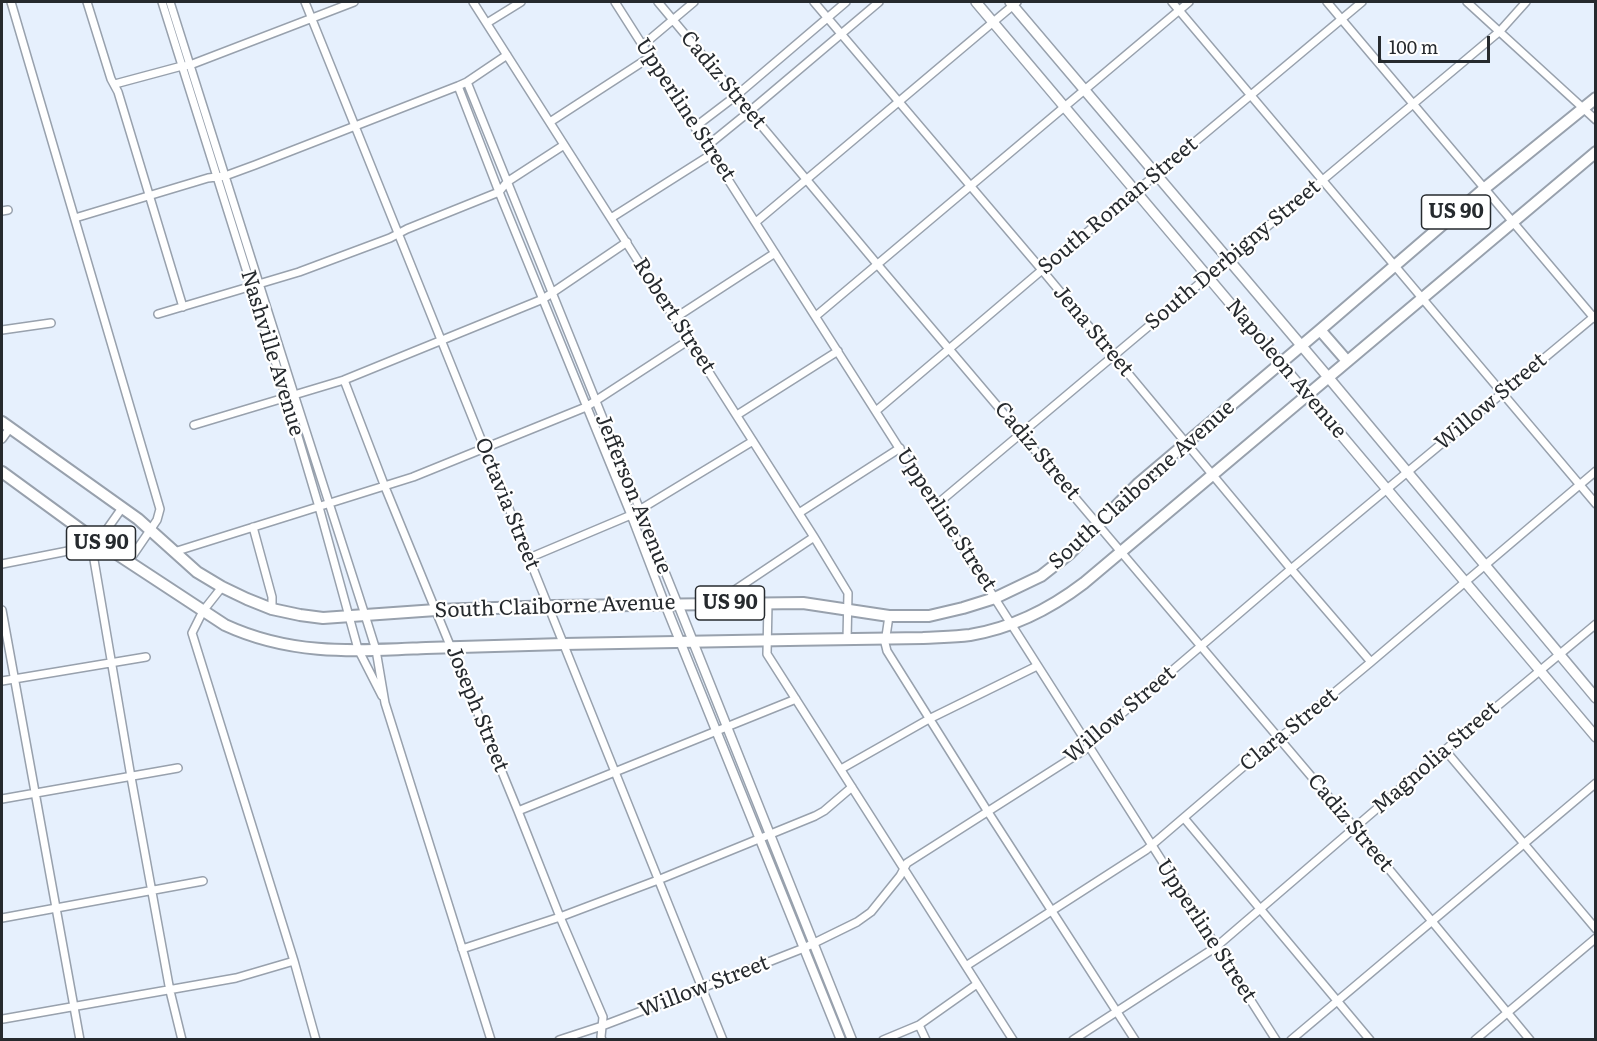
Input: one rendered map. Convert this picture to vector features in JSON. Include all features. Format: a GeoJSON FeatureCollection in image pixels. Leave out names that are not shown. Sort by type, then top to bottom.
{"type":"FeatureCollection","features":[{"type":"Feature","properties":{"kind":"main road","name":"Napoleon Avenue"},"geometry":{"type":"LineString","coordinates":[[976,2],[1596,737]]}},
{"type":"Feature","properties":{"kind":"main road","name":"Napoleon Avenue"},"geometry":{"type":"LineString","coordinates":[[1013,3],[1596,698]]}},
{"type":"Feature","properties":{"kind":"main road","name":"South Claiborne Avenue"},"geometry":{"type":"LineString","coordinates":[[6,425],[122,508],[197,572],[222,587],[272,609],[300,615],[324,618],[436,610],[548,606],[803,603],[889,616],[929,616],[995,598],[1041,576],[1069,554],[1139,483],[1485,188],[1596,98]]}},
{"type":"Feature","properties":{"kind":"main road","name":"South Claiborne Avenue"},"geometry":{"type":"LineString","coordinates":[[2,472],[99,542],[203,611],[234,629],[263,640],[290,646],[321,650],[376,650],[564,644],[847,640],[968,635],[1035,615],[1064,598],[1596,152]]}},
{"type":"Feature","properties":{"kind":"main road"},"geometry":{"type":"LineString","coordinates":[[1320,330],[1347,361]]}},
{"type":"Feature","properties":{"kind":"street"},"geometry":{"type":"LineString","coordinates":[[11,2],[160,508],[157,520],[129,561]]}},
{"type":"Feature","properties":{"kind":"street"},"geometry":{"type":"LineString","coordinates":[[87,2],[150,195],[183,307]]}},
{"type":"Feature","properties":{"kind":"street","name":"Nashville Avenue"},"geometry":{"type":"LineString","coordinates":[[162,2],[186,65]]}},
{"type":"Feature","properties":{"kind":"street","name":"Nashville Avenue"},"geometry":{"type":"LineString","coordinates":[[170,2],[186,65],[290,395],[358,650],[385,703]]}},
{"type":"Feature","properties":{"kind":"street","name":"Octavia Street"},"geometry":{"type":"LineString","coordinates":[[305,2],[723,1040]]}},
{"type":"Feature","properties":{"kind":"street"},"geometry":{"type":"LineString","coordinates":[[115,84],[186,65],[354,2]]}},
{"type":"Feature","properties":{"kind":"street","name":"Robert Street"},"geometry":{"type":"LineString","coordinates":[[473,2],[737,414],[848,593],[847,640]]}},
{"type":"Feature","properties":{"kind":"street"},"geometry":{"type":"LineString","coordinates":[[487,23],[521,2]]}},
{"type":"Feature","properties":{"kind":"street","name":"Upperline Street"},"geometry":{"type":"LineString","coordinates":[[615,2],[1276,1040]]}},
{"type":"Feature","properties":{"kind":"street","name":"Cadiz Street"},"geometry":{"type":"LineString","coordinates":[[658,2],[1355,828],[1530,1040]]}},
{"type":"Feature","properties":{"kind":"street"},"geometry":{"type":"LineString","coordinates":[[643,45],[694,2]]}},
{"type":"Feature","properties":{"kind":"street","name":"Jena Street"},"geometry":{"type":"LineString","coordinates":[[814,2],[1371,662]]}},
{"type":"Feature","properties":{"kind":"street"},"geometry":{"type":"LineString","coordinates":[[695,127],[737,95],[846,2]]}},
{"type":"Feature","properties":{"kind":"street"},"geometry":{"type":"LineString","coordinates":[[707,146],[879,2]]}},
{"type":"Feature","properties":{"kind":"street"},"geometry":{"type":"LineString","coordinates":[[1172,2],[1596,504]]}},
{"type":"Feature","properties":{"kind":"street"},"geometry":{"type":"LineString","coordinates":[[816,316],[1189,2]]}},
{"type":"Feature","properties":{"kind":"street"},"geometry":{"type":"LineString","coordinates":[[1327,2],[1595,317]]}},
{"type":"Feature","properties":{"kind":"street","name":"South Roman Street"},"geometry":{"type":"LineString","coordinates":[[876,411],[1362,2]]}},
{"type":"Feature","properties":{"kind":"street"},"geometry":{"type":"LineString","coordinates":[[1467,2],[1596,120]]}},
{"type":"Feature","properties":{"kind":"street","name":"South Derbigny Street"},"geometry":{"type":"LineString","coordinates":[[936,505],[1500,31],[1526,2]]}},
{"type":"Feature","properties":{"kind":"street"},"geometry":{"type":"LineString","coordinates":[[756,222],[1013,3]]}},
{"type":"Feature","properties":{"kind":"street"},"geometry":{"type":"LineString","coordinates":[[75,218],[208,178],[221,177],[458,86],[507,55]]}},
{"type":"Feature","properties":{"kind":"street"},"geometry":{"type":"LineString","coordinates":[[550,123],[650,57]]}},
{"type":"Feature","properties":{"kind":"street","name":"Jefferson Avenue"},"geometry":{"type":"LineString","coordinates":[[467,82],[694,642],[852,1040]]}},
{"type":"Feature","properties":{"kind":"street","name":"Jefferson Avenue"},"geometry":{"type":"LineString","coordinates":[[458,86],[841,1040]]}},
{"type":"Feature","properties":{"kind":"street"},"geometry":{"type":"LineString","coordinates":[[158,314],[299,272],[499,192],[507,182],[564,145]]}},
{"type":"Feature","properties":{"kind":"street"},"geometry":{"type":"LineString","coordinates":[[611,218],[712,154]]}},
{"type":"Feature","properties":{"kind":"street"},"geometry":{"type":"LineString","coordinates":[[194,425],[344,380],[543,299],[627,242]]}},
{"type":"Feature","properties":{"kind":"street"},"geometry":{"type":"LineString","coordinates":[[675,318],[775,253]]}},
{"type":"Feature","properties":{"kind":"street","name":"Willow Street"},"geometry":{"type":"LineString","coordinates":[[559,1040],[602,1026],[804,948],[857,922],[872,912],[907,863],[1089,747],[1098,734],[1291,569],[1595,317]]}},
{"type":"Feature","properties":{"kind":"street"},"geometry":{"type":"LineString","coordinates":[[2,330],[51,322]]}},
{"type":"Feature","properties":{"kind":"street"},"geometry":{"type":"LineString","coordinates":[[174,552],[385,487],[586,407],[689,340]]}},
{"type":"Feature","properties":{"kind":"street"},"geometry":{"type":"LineString","coordinates":[[737,414],[838,351]]}},
{"type":"Feature","properties":{"kind":"street","name":"Joseph Street"},"geometry":{"type":"LineString","coordinates":[[344,380],[385,487],[603,1017],[602,1040]]}},
{"type":"Feature","properties":{"kind":"street","name":"Nashville Avenue"},"geometry":{"type":"LineString","coordinates":[[290,395],[329,503],[376,650],[385,703],[491,1040]]}},
{"type":"Feature","properties":{"kind":"street"},"geometry":{"type":"LineString","coordinates":[[2,439],[6,425]]}},
{"type":"Feature","properties":{"kind":"street"},"geometry":{"type":"LineString","coordinates":[[529,558],[631,515],[753,441]]}},
{"type":"Feature","properties":{"kind":"street"},"geometry":{"type":"LineString","coordinates":[[799,513],[900,448]]}},
{"type":"Feature","properties":{"kind":"street","name":"Clara Street"},"geometry":{"type":"LineString","coordinates":[[966,966],[1053,912],[1152,845],[1596,471]]}},
{"type":"Feature","properties":{"kind":"street"},"geometry":{"type":"LineString","coordinates":[[122,508],[93,554],[170,991],[182,1040]]}},
{"type":"Feature","properties":{"kind":"street"},"geometry":{"type":"LineString","coordinates":[[253,528],[272,597],[272,609]]}},
{"type":"Feature","properties":{"kind":"street"},"geometry":{"type":"LineString","coordinates":[[716,603],[814,537]]}},
{"type":"Feature","properties":{"kind":"street"},"geometry":{"type":"LineString","coordinates":[[2,564],[83,548],[99,542]]}},
{"type":"Feature","properties":{"kind":"street"},"geometry":{"type":"LineString","coordinates":[[222,587],[203,611],[192,633],[294,961],[316,1040]]}},
{"type":"Feature","properties":{"kind":"street"},"geometry":{"type":"LineString","coordinates":[[768,603],[767,654],[1013,1040]]}},
{"type":"Feature","properties":{"kind":"street"},"geometry":{"type":"LineString","coordinates":[[2,610],[80,1040]]}},
{"type":"Feature","properties":{"kind":"street"},"geometry":{"type":"LineString","coordinates":[[889,616],[885,643],[887,651],[1135,1040]]}},
{"type":"Feature","properties":{"kind":"street","name":"Magnolia Street"},"geometry":{"type":"LineString","coordinates":[[1073,1040],[1216,946],[1596,624]]}},
{"type":"Feature","properties":{"kind":"street"},"geometry":{"type":"LineString","coordinates":[[2,681],[146,657]]}},
{"type":"Feature","properties":{"kind":"street"},"geometry":{"type":"LineString","coordinates":[[841,769],[929,719],[1037,666]]}},
{"type":"Feature","properties":{"kind":"street"},"geometry":{"type":"LineString","coordinates":[[518,811],[796,699]]}},
{"type":"Feature","properties":{"kind":"street"},"geometry":{"type":"LineString","coordinates":[[1445,750],[1596,929]]}},
{"type":"Feature","properties":{"kind":"street"},"geometry":{"type":"LineString","coordinates":[[2,799],[178,768]]}},
{"type":"Feature","properties":{"kind":"street"},"geometry":{"type":"LineString","coordinates":[[1291,1040],[1596,783]]}},
{"type":"Feature","properties":{"kind":"street"},"geometry":{"type":"LineString","coordinates":[[462,949],[560,917],[759,839],[824,811],[852,787]]}},
{"type":"Feature","properties":{"kind":"street"},"geometry":{"type":"LineString","coordinates":[[1184,818],[1370,1040]]}},
{"type":"Feature","properties":{"kind":"street"},"geometry":{"type":"LineString","coordinates":[[2,918],[203,881]]}},
{"type":"Feature","properties":{"kind":"street"},"geometry":{"type":"LineString","coordinates":[[1475,1040],[1596,938]]}},
{"type":"Feature","properties":{"kind":"street"},"geometry":{"type":"LineString","coordinates":[[3,1019],[236,978],[294,961]]}},
{"type":"Feature","properties":{"kind":"street"},"geometry":{"type":"LineString","coordinates":[[883,1040],[919,1025],[977,984]]}},
{"type":"Feature","properties":{"kind":"street"},"geometry":{"type":"LineString","coordinates":[[919,1025],[926,1040]]}}]}
